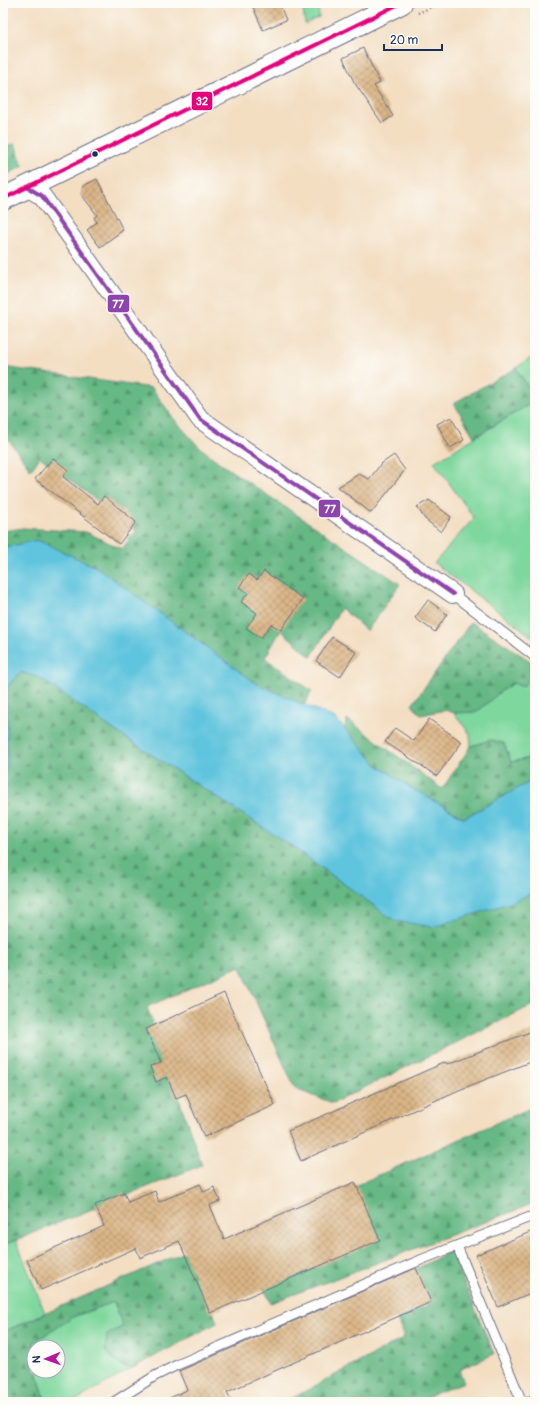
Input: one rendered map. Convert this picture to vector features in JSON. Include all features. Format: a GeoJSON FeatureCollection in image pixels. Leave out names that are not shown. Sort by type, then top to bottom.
{"type":"FeatureCollection","features":[{"type":"Feature","properties":{"kind":"main road"},"geometry":{"type":"LineString","coordinates":[[3,199],[401,3]]}},
{"type":"Feature","properties":{"kind":"street"},"geometry":{"type":"LineString","coordinates":[[27,188],[42,196],[200,419],[453,594]]}},
{"type":"Feature","properties":{"kind":"lane"},"geometry":{"type":"LineString","coordinates":[[453,594],[535,657]]}},
{"type":"Feature","properties":{"kind":"lane"},"geometry":{"type":"LineString","coordinates":[[114,1402],[155,1376],[457,1246],[535,1215]]}},
{"type":"Feature","properties":{"kind":"lane"},"geometry":{"type":"LineString","coordinates":[[457,1246],[522,1402]]}},
{"type":"Feature","properties":{"kind":"lane"},"geometry":{"type":"LineString","coordinates":[[529,1402],[535,1399]]}},
{"type":"Feature","properties":{"kind":"green space"},"geometry":{"type":"Polygon","coordinates":[[[302,3],[318,3],[319,17],[305,24],[302,3]]]}},
{"type":"Feature","properties":{"kind":"green space"},"geometry":{"type":"Polygon","coordinates":[[[15,144],[23,166],[3,177],[3,146],[15,144]]]}},
{"type":"Feature","properties":{"kind":"green space"},"geometry":{"type":"Polygon","coordinates":[[[535,355],[535,398],[516,368],[535,355]]]}},
{"type":"Feature","properties":{"kind":"green space"},"geometry":{"type":"Polygon","coordinates":[[[3,367],[152,388],[174,419],[198,446],[224,466],[400,584],[367,631],[341,608],[311,657],[281,630],[265,658],[312,691],[304,705],[257,684],[37,540],[3,548],[3,531],[23,528],[86,532],[122,549],[136,530],[40,457],[31,470],[12,445],[3,430],[3,367]]]}},
{"type":"Feature","properties":{"kind":"green space"},"geometry":{"type":"Polygon","coordinates":[[[516,368],[535,398],[535,401],[474,437],[454,403],[516,368]]]}},
{"type":"Feature","properties":{"kind":"green space"},"geometry":{"type":"Polygon","coordinates":[[[535,401],[535,639],[434,563],[474,518],[434,462],[535,401]]]}},
{"type":"Feature","properties":{"kind":"green space"},"geometry":{"type":"Polygon","coordinates":[[[471,622],[535,664],[535,671],[523,687],[513,683],[501,691],[477,712],[454,713],[445,710],[421,715],[412,705],[471,622]]]}},
{"type":"Feature","properties":{"kind":"green space"},"geometry":{"type":"Polygon","coordinates":[[[535,671],[535,757],[511,762],[504,743],[491,740],[471,746],[470,734],[454,713],[477,712],[501,691],[514,683],[523,687],[535,671]]]}},
{"type":"Feature","properties":{"kind":"green space"},"geometry":{"type":"Polygon","coordinates":[[[20,672],[40,678],[117,732],[293,847],[395,921],[507,904],[535,892],[535,1004],[333,1103],[295,1089],[240,966],[147,1007],[202,1165],[3,1245],[3,813],[7,754],[7,687],[20,672]]]}},
{"type":"Feature","properties":{"kind":"green space"},"geometry":{"type":"Polygon","coordinates":[[[347,719],[442,789],[471,746],[491,740],[504,744],[511,762],[535,757],[535,779],[464,818],[408,786],[377,766],[344,730],[347,719]]]}},
{"type":"Feature","properties":{"kind":"green space"},"geometry":{"type":"Polygon","coordinates":[[[535,1106],[535,1203],[271,1303],[239,1237],[535,1106]]]}},
{"type":"Feature","properties":{"kind":"green space"},"geometry":{"type":"Polygon","coordinates":[[[16,1240],[45,1313],[3,1332],[3,1245],[16,1240]]]}},
{"type":"Feature","properties":{"kind":"green space"},"geometry":{"type":"Polygon","coordinates":[[[191,1249],[217,1323],[131,1369],[116,1363],[105,1351],[107,1335],[123,1326],[114,1302],[75,1316],[39,1339],[26,1339],[26,1379],[39,1379],[46,1402],[3,1402],[3,1332],[191,1249]]]}},
{"type":"Feature","properties":{"kind":"green space"},"geometry":{"type":"Polygon","coordinates":[[[451,1251],[494,1354],[459,1370],[464,1382],[415,1402],[285,1402],[404,1338],[397,1319],[427,1306],[412,1271],[451,1251]]]}},
{"type":"Feature","properties":{"kind":"green space"},"geometry":{"type":"Polygon","coordinates":[[[114,1302],[123,1326],[107,1335],[116,1363],[131,1369],[73,1402],[46,1402],[39,1379],[66,1379],[66,1339],[39,1339],[75,1316],[114,1302]]]}},
{"type":"Feature","properties":{"kind":"water"},"geometry":{"type":"Polygon","coordinates":[[[37,540],[98,568],[257,684],[335,718],[377,765],[408,786],[464,818],[535,779],[535,892],[507,904],[433,927],[395,921],[293,847],[117,732],[40,678],[20,672],[7,687],[7,754],[3,813],[3,548],[37,540]]]}},
{"type":"Feature","properties":{"kind":"building"},"geometry":{"type":"Polygon","coordinates":[[[262,3],[279,3],[286,20],[263,30],[253,7],[262,3]]]}},
{"type":"Feature","properties":{"kind":"building"},"geometry":{"type":"Polygon","coordinates":[[[363,48],[380,83],[374,86],[393,116],[382,123],[354,82],[343,58],[363,48]]]}},
{"type":"Feature","properties":{"kind":"building"},"geometry":{"type":"Polygon","coordinates":[[[97,179],[123,230],[100,247],[87,230],[97,222],[94,218],[97,215],[81,194],[83,186],[97,179]]]}},
{"type":"Feature","properties":{"kind":"building"},"geometry":{"type":"Polygon","coordinates":[[[451,417],[464,440],[450,448],[437,424],[451,417]]]}},
{"type":"Feature","properties":{"kind":"building"},"geometry":{"type":"Polygon","coordinates":[[[394,455],[405,470],[371,513],[338,487],[359,474],[369,479],[381,464],[394,455]]]}},
{"type":"Feature","properties":{"kind":"building"},"geometry":{"type":"Polygon","coordinates":[[[53,458],[68,470],[63,477],[98,504],[104,496],[136,522],[119,544],[35,479],[53,458]]]}},
{"type":"Feature","properties":{"kind":"building"},"geometry":{"type":"Polygon","coordinates":[[[429,500],[451,517],[441,532],[425,519],[417,507],[429,500]]]}},
{"type":"Feature","properties":{"kind":"building"},"geometry":{"type":"Polygon","coordinates":[[[264,571],[303,599],[281,630],[271,624],[261,638],[246,628],[257,613],[241,602],[248,593],[239,587],[249,574],[257,580],[264,571]]]}},
{"type":"Feature","properties":{"kind":"building"},"geometry":{"type":"Polygon","coordinates":[[[428,600],[447,614],[435,632],[415,618],[428,600]]]}},
{"type":"Feature","properties":{"kind":"building"},"geometry":{"type":"Polygon","coordinates":[[[332,637],[356,652],[340,677],[316,661],[332,637]]]}},
{"type":"Feature","properties":{"kind":"building"},"geometry":{"type":"Polygon","coordinates":[[[429,719],[462,742],[437,776],[385,742],[395,728],[414,741],[429,719]]]}},
{"type":"Feature","properties":{"kind":"building"},"geometry":{"type":"Polygon","coordinates":[[[224,993],[275,1105],[204,1137],[186,1094],[176,1098],[167,1077],[156,1082],[150,1067],[161,1063],[146,1029],[224,993]]]}},
{"type":"Feature","properties":{"kind":"building"},"geometry":{"type":"Polygon","coordinates":[[[535,1030],[535,1060],[459,1090],[301,1161],[288,1131],[446,1062],[447,1064],[535,1030]]]}},
{"type":"Feature","properties":{"kind":"building"},"geometry":{"type":"Polygon","coordinates":[[[355,1182],[380,1240],[210,1313],[179,1241],[140,1258],[136,1248],[41,1290],[27,1260],[104,1226],[95,1205],[124,1193],[128,1202],[155,1191],[159,1202],[200,1184],[204,1192],[214,1187],[220,1201],[210,1205],[224,1239],[355,1182]]]}},
{"type":"Feature","properties":{"kind":"building"},"geometry":{"type":"Polygon","coordinates":[[[535,1230],[535,1291],[498,1307],[476,1255],[535,1230]]]}},
{"type":"Feature","properties":{"kind":"building"},"geometry":{"type":"Polygon","coordinates":[[[416,1268],[431,1302],[227,1392],[232,1402],[161,1402],[187,1390],[179,1371],[416,1268]]]}},
{"type":"Feature","properties":{"kind":"transit line","name":"32"},"geometry":{"type":"LineString","coordinates":[[3,199],[401,3]]}},
{"type":"Feature","properties":{"kind":"transit line","name":"77"},"geometry":{"type":"LineString","coordinates":[[27,187],[42,196],[200,419],[453,594]]}}]}
